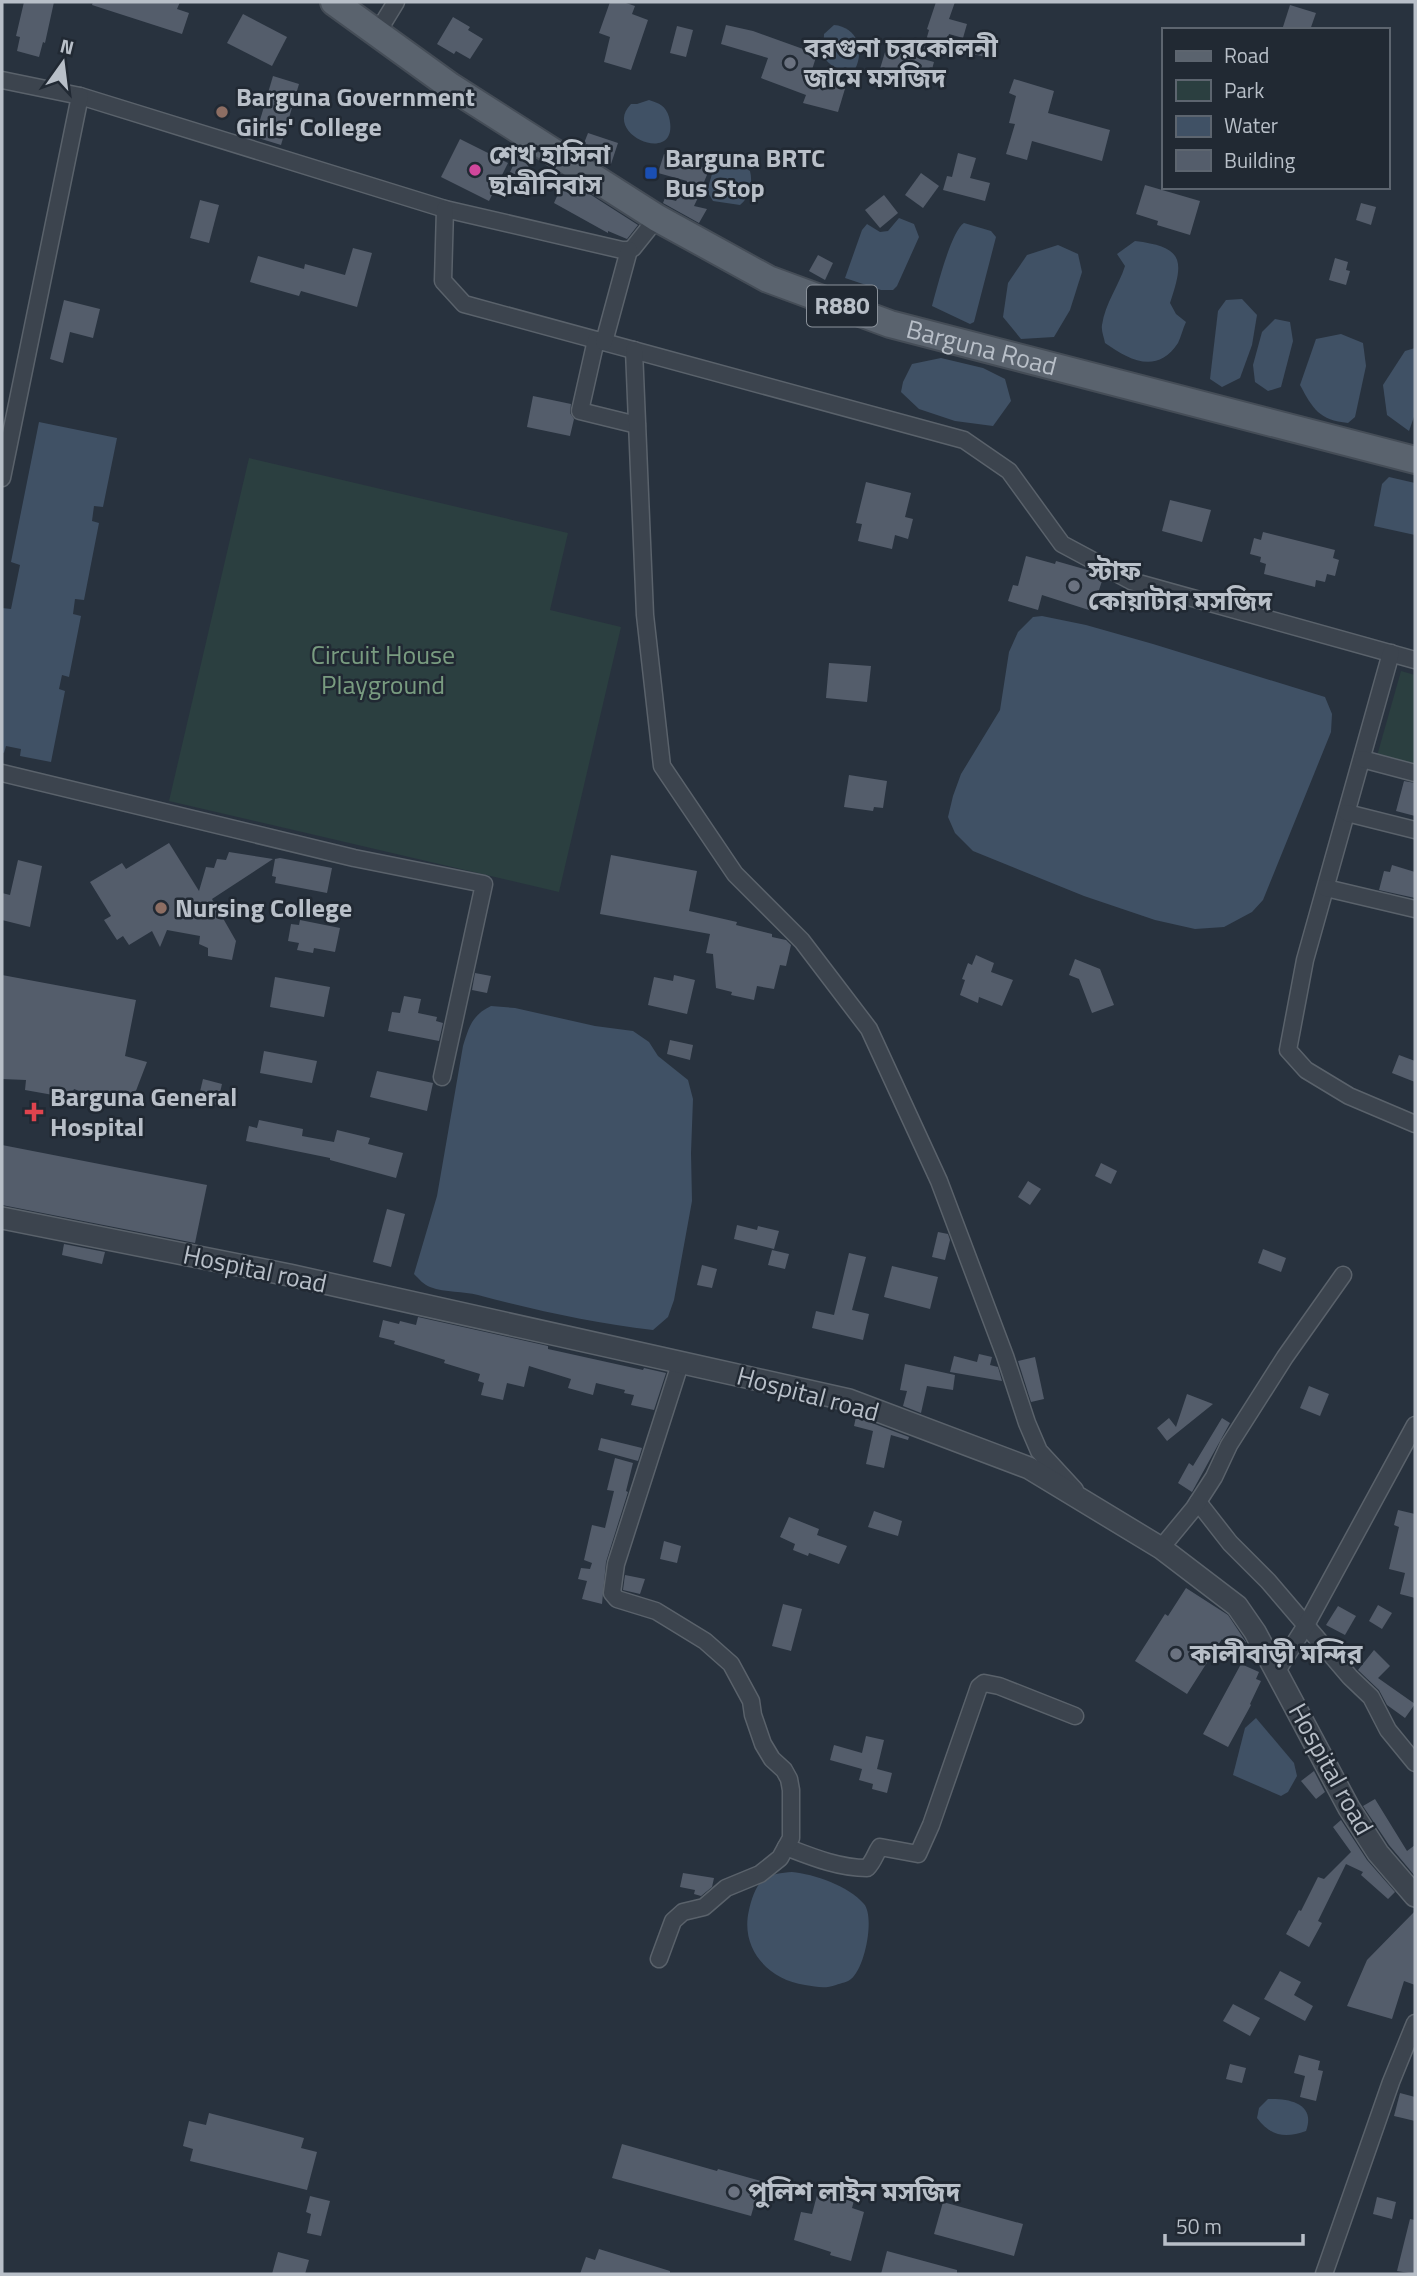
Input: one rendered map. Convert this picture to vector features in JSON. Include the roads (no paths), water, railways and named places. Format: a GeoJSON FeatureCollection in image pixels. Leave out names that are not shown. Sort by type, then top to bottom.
{"type":"FeatureCollection","features":[{"type":"Feature","properties":{"kind":"main road","name":"Barguna Road"},"geometry":{"type":"LineString","coordinates":[[334,2],[450,86],[657,218],[768,279],[890,324],[1415,460]]}},
{"type":"Feature","properties":{"kind":"street"},"geometry":{"type":"LineString","coordinates":[[377,33],[396,2]]}},
{"type":"Feature","properties":{"kind":"street"},"geometry":{"type":"LineString","coordinates":[[2,80],[80,96],[445,209],[629,250]]}},
{"type":"Feature","properties":{"kind":"street"},"geometry":{"type":"LineString","coordinates":[[2,478],[80,96]]}},
{"type":"Feature","properties":{"kind":"street"},"geometry":{"type":"LineString","coordinates":[[445,209],[443,281],[464,304],[964,440],[1009,471],[1062,544],[1131,581],[1415,660]]}},
{"type":"Feature","properties":{"kind":"street"},"geometry":{"type":"LineString","coordinates":[[637,425],[580,411],[629,250],[657,218]]}},
{"type":"Feature","properties":{"kind":"street"},"geometry":{"type":"LineString","coordinates":[[634,350],[645,615],[662,766],[735,874],[803,941],[869,1029],[939,1181],[1039,1451],[1085,1502]]}},
{"type":"Feature","properties":{"kind":"street"},"geometry":{"type":"LineString","coordinates":[[1391,653],[1305,960],[1289,1050],[1306,1070],[1349,1096],[1415,1124]]}},
{"type":"Feature","properties":{"kind":"street"},"geometry":{"type":"LineString","coordinates":[[1362,759],[1415,773]]}},
{"type":"Feature","properties":{"kind":"street"},"geometry":{"type":"LineString","coordinates":[[2,773],[354,858],[484,884],[442,1077]]}},
{"type":"Feature","properties":{"kind":"street"},"geometry":{"type":"LineString","coordinates":[[1348,813],[1415,830]]}},
{"type":"Feature","properties":{"kind":"street"},"geometry":{"type":"LineString","coordinates":[[1326,888],[1415,909]]}},
{"type":"Feature","properties":{"kind":"street","name":"Hospital road"},"geometry":{"type":"LineString","coordinates":[[2,1218],[289,1275],[849,1400],[1029,1468],[1165,1545],[1237,1606],[1277,1671],[1349,1808],[1378,1853],[1415,1896]]}},
{"type":"Feature","properties":{"kind":"street"},"geometry":{"type":"LineString","coordinates":[[1165,1545],[1196,1505],[1236,1434],[1285,1357],[1343,1275]]}},
{"type":"Feature","properties":{"kind":"street"},"geometry":{"type":"LineString","coordinates":[[659,1959],[673,1921],[683,1912],[704,1907],[726,1888],[760,1874],[780,1858],[791,1838],[792,1824],[789,1779],[763,1744],[751,1701],[731,1664],[705,1641],[656,1611],[617,1599],[612,1593],[616,1564],[681,1361]]}},
{"type":"Feature","properties":{"kind":"street"},"geometry":{"type":"LineString","coordinates":[[1277,1671],[1306,1625],[1415,1425]]}},
{"type":"Feature","properties":{"kind":"street"},"geometry":{"type":"LineString","coordinates":[[1196,1505],[1371,1697],[1388,1730],[1415,1763]]}},
{"type":"Feature","properties":{"kind":"street"},"geometry":{"type":"LineString","coordinates":[[786,1847],[815,1858],[858,1868],[867,1868],[874,1861],[880,1847],[918,1854],[931,1825],[979,1687],[984,1683],[999,1686],[1075,1716]]}},
{"type":"Feature","properties":{"kind":"street"},"geometry":{"type":"LineString","coordinates":[[1324,2274],[1391,2082],[1415,2023]]}},
{"type":"Feature","properties":{"kind":"water"},"geometry":{"type":"Polygon","coordinates":[[[834,25],[848,30],[857,41],[859,54],[855,69],[837,68],[823,57],[824,34],[834,25]]]}},
{"type":"Feature","properties":{"kind":"water"},"geometry":{"type":"Polygon","coordinates":[[[649,100],[662,106],[669,117],[670,132],[664,141],[643,141],[633,135],[626,126],[624,116],[631,104],[649,100]]]}},
{"type":"Feature","properties":{"kind":"water"},"geometry":{"type":"Polygon","coordinates":[[[735,162],[750,171],[751,185],[746,198],[740,205],[713,201],[707,191],[715,164],[735,162]]]}},
{"type":"Feature","properties":{"kind":"water"},"geometry":{"type":"Polygon","coordinates":[[[899,218],[914,224],[919,237],[897,286],[893,290],[881,290],[845,278],[862,230],[867,224],[880,232],[888,231],[899,218]]]}},
{"type":"Feature","properties":{"kind":"water"},"geometry":{"type":"Polygon","coordinates":[[[964,223],[991,231],[996,237],[974,322],[970,324],[932,306],[949,248],[964,223]]]}},
{"type":"Feature","properties":{"kind":"water"},"geometry":{"type":"Polygon","coordinates":[[[1135,241],[1163,247],[1176,258],[1178,276],[1170,303],[1176,314],[1186,322],[1178,343],[1170,353],[1152,362],[1133,359],[1114,349],[1105,343],[1102,330],[1106,310],[1125,266],[1117,254],[1135,241]]]}},
{"type":"Feature","properties":{"kind":"water"},"geometry":{"type":"Polygon","coordinates":[[[1058,245],[1078,254],[1082,272],[1070,310],[1054,337],[1021,339],[1003,317],[1008,283],[1027,255],[1058,245]]]}},
{"type":"Feature","properties":{"kind":"water"},"geometry":{"type":"Polygon","coordinates":[[[1242,299],[1257,315],[1252,345],[1240,378],[1222,387],[1210,379],[1218,311],[1226,300],[1242,299]]]}},
{"type":"Feature","properties":{"kind":"water"},"geometry":{"type":"Polygon","coordinates":[[[1275,319],[1290,322],[1293,341],[1281,387],[1268,391],[1255,382],[1253,365],[1262,332],[1275,319]]]}},
{"type":"Feature","properties":{"kind":"water"},"geometry":{"type":"Polygon","coordinates":[[[1341,334],[1363,343],[1366,366],[1355,417],[1348,423],[1323,416],[1309,401],[1300,385],[1316,339],[1341,334]]]}},
{"type":"Feature","properties":{"kind":"water"},"geometry":{"type":"Polygon","coordinates":[[[1415,348],[1415,414],[1409,431],[1387,415],[1383,385],[1405,351],[1415,348]]]}},
{"type":"Feature","properties":{"kind":"water"},"geometry":{"type":"Polygon","coordinates":[[[941,358],[983,368],[1005,379],[1011,401],[993,426],[955,421],[919,409],[901,392],[912,364],[941,358]]]}},
{"type":"Feature","properties":{"kind":"water"},"geometry":{"type":"Polygon","coordinates":[[[39,422],[117,438],[103,507],[94,506],[92,521],[99,523],[84,600],[75,599],[73,614],[81,616],[69,677],[62,675],[59,689],[65,691],[51,762],[20,756],[21,749],[6,746],[4,753],[2,752],[2,608],[11,609],[20,565],[11,562],[39,422]]]}},
{"type":"Feature","properties":{"kind":"water"},"geometry":{"type":"Polygon","coordinates":[[[1389,477],[1415,483],[1415,535],[1374,526],[1382,484],[1389,477]]]}},
{"type":"Feature","properties":{"kind":"water"},"geometry":{"type":"Polygon","coordinates":[[[1042,616],[1153,644],[1325,697],[1332,714],[1331,732],[1263,900],[1252,912],[1224,927],[1195,929],[1155,920],[1084,896],[973,851],[955,833],[948,817],[953,796],[961,774],[1000,710],[1009,652],[1018,632],[1033,617],[1042,616]]]}},
{"type":"Feature","properties":{"kind":"water"},"geometry":{"type":"Polygon","coordinates":[[[491,1006],[515,1008],[595,1026],[633,1031],[649,1042],[658,1056],[688,1080],[693,1099],[692,1201],[674,1300],[668,1317],[653,1330],[587,1320],[472,1294],[436,1289],[426,1285],[414,1274],[437,1196],[463,1046],[475,1018],[491,1006]]]}},
{"type":"Feature","properties":{"kind":"water"},"geometry":{"type":"Polygon","coordinates":[[[1256,1718],[1294,1763],[1297,1776],[1288,1792],[1281,1796],[1233,1775],[1245,1728],[1256,1718]]]}},
{"type":"Feature","properties":{"kind":"water"},"geometry":{"type":"Polygon","coordinates":[[[792,1872],[831,1882],[850,1892],[864,1904],[869,1920],[867,1942],[856,1973],[848,1981],[825,1987],[791,1982],[768,1969],[753,1949],[747,1924],[755,1890],[769,1876],[792,1872]]]}},
{"type":"Feature","properties":{"kind":"water"},"geometry":{"type":"Polygon","coordinates":[[[1268,2099],[1299,2104],[1307,2114],[1306,2131],[1285,2135],[1273,2132],[1262,2124],[1257,2118],[1259,2108],[1268,2099]]]}},
{"type":"Feature","properties":{"kind":"place","name":"বরগুনা চরকোলনী জামে মসজিদ"},"geometry":{"type":"Point","coordinates":[790,63]}},
{"type":"Feature","properties":{"kind":"place","name":"Barguna Government Girls' College"},"geometry":{"type":"Point","coordinates":[222,112]}},
{"type":"Feature","properties":{"kind":"place","name":"শেখ হাসিনা ছাত্রীনিবাস"},"geometry":{"type":"Point","coordinates":[475,170]}},
{"type":"Feature","properties":{"kind":"place","name":"Barguna BRTC Bus Stop"},"geometry":{"type":"Point","coordinates":[651,173]}},
{"type":"Feature","properties":{"kind":"place","name":"স্টাফ কোয়াটার মসজিদ"},"geometry":{"type":"Point","coordinates":[1074,586]}},
{"type":"Feature","properties":{"kind":"place","name":"Nursing College"},"geometry":{"type":"Point","coordinates":[161,908]}},
{"type":"Feature","properties":{"kind":"place","name":"Barguna General Hospital"},"geometry":{"type":"Point","coordinates":[34,1112]}},
{"type":"Feature","properties":{"kind":"place","name":"কালীবাড়ী মন্দির"},"geometry":{"type":"Point","coordinates":[1176,1654]}},
{"type":"Feature","properties":{"kind":"place","name":"পুলিশ লাইন মসজিদ"},"geometry":{"type":"Point","coordinates":[734,2192]}},
{"type":"Feature","properties":{"kind":"park label","name":"Circuit House Playground"},"geometry":{"type":"Point","coordinates":[383,670]}}]}
